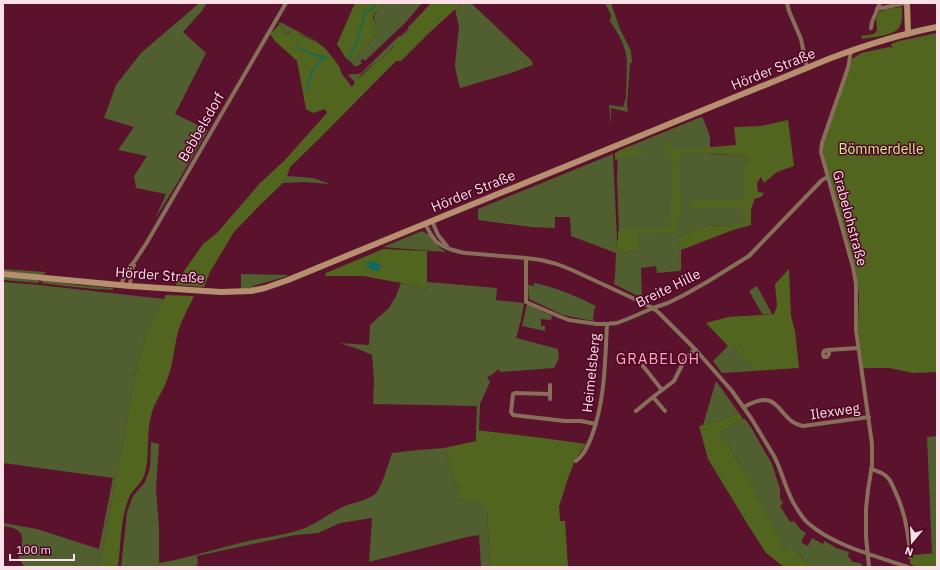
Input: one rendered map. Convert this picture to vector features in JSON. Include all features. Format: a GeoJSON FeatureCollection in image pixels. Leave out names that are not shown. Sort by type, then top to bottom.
{"type":"FeatureCollection","features":[{"type":"Feature","properties":{"kind":"main road"},"geometry":{"type":"LineString","coordinates":[[906,3],[908,34]]}},
{"type":"Feature","properties":{"kind":"main road","name":"Hörder Straße"},"geometry":{"type":"LineString","coordinates":[[3,274],[188,290],[233,292],[251,291],[265,288],[288,280],[807,68],[875,43],[937,27]]}},
{"type":"Feature","properties":{"kind":"street","name":"Bebbelsdorf"},"geometry":{"type":"LineString","coordinates":[[121,285],[128,270],[150,238],[286,3]]}},
{"type":"Feature","properties":{"kind":"street"},"geometry":{"type":"LineString","coordinates":[[787,3],[801,39],[807,68]]}},
{"type":"Feature","properties":{"kind":"street"},"geometry":{"type":"LineString","coordinates":[[871,28],[880,3]]}},
{"type":"Feature","properties":{"kind":"street"},"geometry":{"type":"LineString","coordinates":[[877,9],[906,3]]}},
{"type":"Feature","properties":{"kind":"street","name":"Grabelohstraße"},"geometry":{"type":"LineString","coordinates":[[851,51],[848,68],[822,146],[822,156],[853,268],[856,286],[856,330],[872,444],[871,469],[866,509],[866,538],[869,567]]}},
{"type":"Feature","properties":{"kind":"street","name":"Breite Hille"},"geometry":{"type":"LineString","coordinates":[[526,258],[526,302],[565,319],[598,324],[617,323],[668,303],[702,285],[749,256],[822,180],[828,177]]}},
{"type":"Feature","properties":{"kind":"street"},"geometry":{"type":"LineString","coordinates":[[432,221],[440,238],[449,248]]}},
{"type":"Feature","properties":{"kind":"street"},"geometry":{"type":"LineString","coordinates":[[425,224],[436,242],[449,248],[466,253],[526,258],[551,262],[568,268],[653,308],[695,349],[744,407],[774,456],[790,497],[804,519],[814,528],[842,544],[908,567]]}},
{"type":"Feature","properties":{"kind":"street","name":"Bebbelsdorf"},"geometry":{"type":"LineString","coordinates":[[130,286],[131,272],[134,262]]}},
{"type":"Feature","properties":{"kind":"street","name":"Heimelsberg"},"geometry":{"type":"LineString","coordinates":[[576,461],[581,458],[587,449],[596,424],[602,394],[607,324]]}},
{"type":"Feature","properties":{"kind":"street"},"geometry":{"type":"LineString","coordinates":[[828,350],[858,348]]}},
{"type":"Feature","properties":{"kind":"street"},"geometry":{"type":"LineString","coordinates":[[636,411],[674,381],[685,358],[695,349]]}},
{"type":"Feature","properties":{"kind":"street"},"geometry":{"type":"LineString","coordinates":[[642,366],[662,390]]}},
{"type":"Feature","properties":{"kind":"street"},"geometry":{"type":"LineString","coordinates":[[550,385],[550,399]]}},
{"type":"Feature","properties":{"kind":"street","name":"Heimelsberg"},"geometry":{"type":"LineString","coordinates":[[550,394],[513,394],[511,412],[514,415],[565,421],[581,421],[596,424]]}},
{"type":"Feature","properties":{"kind":"street"},"geometry":{"type":"LineString","coordinates":[[653,397],[665,410]]}},
{"type":"Feature","properties":{"kind":"street","name":"Ilexweg"},"geometry":{"type":"LineString","coordinates":[[744,407],[755,401],[770,401],[777,405],[792,422],[803,426],[869,417]]}},
{"type":"Feature","properties":{"kind":"street"},"geometry":{"type":"LineString","coordinates":[[871,469],[888,477],[892,483],[906,520],[910,557]]}},
{"type":"Feature","properties":{"kind":"shaded area"},"geometry":{"type":"Polygon","coordinates":[[[198,3],[207,3],[183,32],[206,53],[175,114],[208,130],[155,219],[166,194],[136,188],[134,176],[147,156],[118,150],[134,127],[104,118],[116,85],[141,53],[198,3]]]}},
{"type":"Feature","properties":{"kind":"shaded area"},"geometry":{"type":"Polygon","coordinates":[[[384,3],[422,3],[406,22],[365,61],[363,59],[360,61],[362,63],[358,66],[354,66],[352,63],[378,32],[374,16],[384,3]]]}},
{"type":"Feature","properties":{"kind":"shaded area"},"geometry":{"type":"Polygon","coordinates":[[[462,3],[471,3],[532,61],[533,65],[460,88],[455,65],[459,26],[455,9],[462,3]]]}},
{"type":"Feature","properties":{"kind":"shaded area"},"geometry":{"type":"Polygon","coordinates":[[[605,3],[611,3],[620,29],[631,51],[632,63],[630,63],[627,104],[628,112],[611,108],[611,124],[609,105],[623,107],[626,97],[627,61],[623,45],[619,35],[610,21],[611,15],[605,3]]]}},
{"type":"Feature","properties":{"kind":"shaded area"},"geometry":{"type":"Polygon","coordinates":[[[416,19],[410,26],[409,30],[381,59],[367,69],[355,82],[348,75],[361,73],[399,36],[401,36],[416,19]]]}},
{"type":"Feature","properties":{"kind":"shaded area"},"geometry":{"type":"Polygon","coordinates":[[[282,23],[316,41],[326,49],[303,35],[293,33],[282,34],[283,27],[278,24],[282,23]]]}},
{"type":"Feature","properties":{"kind":"shaded area"},"geometry":{"type":"Polygon","coordinates":[[[701,117],[703,118],[710,136],[710,154],[746,156],[754,201],[745,224],[725,226],[709,225],[678,237],[679,271],[657,273],[656,266],[641,268],[642,298],[614,284],[616,253],[639,251],[618,231],[618,151],[701,117]]]}},
{"type":"Feature","properties":{"kind":"shaded area"},"geometry":{"type":"Polygon","coordinates":[[[613,154],[617,240],[616,253],[571,236],[570,217],[555,217],[555,228],[531,227],[478,220],[478,209],[613,154]]]}},
{"type":"Feature","properties":{"kind":"shaded area"},"geometry":{"type":"Polygon","coordinates":[[[287,176],[313,178],[330,184],[304,182],[283,183],[287,176]]]}},
{"type":"Feature","properties":{"kind":"shaded area"},"geometry":{"type":"Polygon","coordinates":[[[422,231],[427,234],[428,233],[435,244],[445,252],[383,247],[422,231]]]}},
{"type":"Feature","properties":{"kind":"shaded area"},"geometry":{"type":"Polygon","coordinates":[[[373,261],[380,264],[380,270],[371,270],[364,264],[373,261]]]}},
{"type":"Feature","properties":{"kind":"shaded area"},"geometry":{"type":"Polygon","coordinates":[[[3,269],[46,273],[42,275],[3,271],[3,269]]]}},
{"type":"Feature","properties":{"kind":"shaded area"},"geometry":{"type":"Polygon","coordinates":[[[241,274],[288,276],[253,286],[253,288],[241,290],[241,274]]]}},
{"type":"Feature","properties":{"kind":"shaded area"},"geometry":{"type":"Polygon","coordinates":[[[3,276],[38,280],[39,283],[3,280],[3,276]]]}},
{"type":"Feature","properties":{"kind":"shaded area"},"geometry":{"type":"Polygon","coordinates":[[[43,280],[113,288],[113,290],[41,283],[43,280]]]}},
{"type":"Feature","properties":{"kind":"shaded area"},"geometry":{"type":"Polygon","coordinates":[[[3,282],[164,299],[149,326],[138,361],[102,552],[102,567],[24,567],[19,559],[22,541],[21,533],[15,529],[3,526],[3,523],[37,529],[99,549],[113,478],[3,463],[3,282]]]}},
{"type":"Feature","properties":{"kind":"shaded area"},"geometry":{"type":"Polygon","coordinates":[[[427,282],[497,288],[496,300],[524,303],[516,338],[558,349],[559,358],[554,368],[500,372],[498,369],[487,377],[490,382],[480,404],[479,430],[476,430],[477,406],[373,404],[374,379],[372,355],[340,343],[369,345],[370,325],[389,308],[401,283],[427,289],[427,282]]]}},
{"type":"Feature","properties":{"kind":"shaded area"},"geometry":{"type":"Polygon","coordinates":[[[534,283],[566,292],[596,306],[593,321],[563,315],[529,299],[528,285],[534,286],[534,283]]]}},
{"type":"Feature","properties":{"kind":"shaded area"},"geometry":{"type":"Polygon","coordinates":[[[757,286],[772,314],[762,314],[749,291],[757,286]]]}},
{"type":"Feature","properties":{"kind":"shaded area"},"geometry":{"type":"Polygon","coordinates":[[[527,304],[552,316],[551,320],[541,319],[541,326],[545,326],[545,331],[522,326],[527,304]]]}},
{"type":"Feature","properties":{"kind":"shaded area"},"geometry":{"type":"Polygon","coordinates":[[[728,346],[733,346],[754,371],[722,373],[713,361],[728,346]]]}},
{"type":"Feature","properties":{"kind":"shaded area"},"geometry":{"type":"Polygon","coordinates":[[[716,381],[739,413],[713,423],[703,425],[716,381]]]}},
{"type":"Feature","properties":{"kind":"shaded area"},"geometry":{"type":"Polygon","coordinates":[[[745,419],[752,429],[772,464],[780,489],[780,499],[783,503],[780,506],[790,522],[794,521],[801,530],[806,533],[802,543],[808,546],[812,538],[823,544],[825,541],[836,548],[849,552],[848,557],[851,561],[862,564],[862,567],[812,567],[807,564],[800,554],[785,550],[745,472],[720,432],[745,419]]]}},
{"type":"Feature","properties":{"kind":"shaded area"},"geometry":{"type":"Polygon","coordinates":[[[937,436],[936,567],[936,554],[932,553],[927,437],[937,436]]]}},
{"type":"Feature","properties":{"kind":"shaded area"},"geometry":{"type":"Polygon","coordinates":[[[151,442],[159,444],[156,489],[159,527],[159,563],[305,528],[340,508],[374,495],[381,484],[392,453],[444,448],[461,500],[478,503],[487,509],[490,567],[481,567],[479,535],[369,562],[372,518],[340,523],[318,533],[295,535],[197,556],[198,564],[194,567],[121,567],[127,512],[133,496],[145,482],[148,474],[150,467],[151,442]]]}},
{"type":"Feature","properties":{"kind":"green space"},"geometry":{"type":"Polygon","coordinates":[[[355,3],[384,3],[373,17],[378,32],[352,63],[345,57],[337,44],[355,3]]]}},
{"type":"Feature","properties":{"kind":"green space"},"geometry":{"type":"Polygon","coordinates":[[[431,3],[462,3],[401,61],[396,61],[290,167],[283,183],[234,232],[210,272],[204,287],[176,285],[177,281],[203,244],[217,233],[260,183],[284,161],[327,113],[325,109],[313,113],[306,109],[297,61],[275,41],[270,34],[279,25],[283,27],[282,34],[293,32],[316,42],[325,48],[339,66],[342,74],[352,87],[355,82],[354,79],[359,78],[381,59],[394,46],[394,43],[399,37],[402,37],[409,30],[410,26],[431,3]]]}},
{"type":"Feature","properties":{"kind":"green space"},"geometry":{"type":"Polygon","coordinates":[[[902,7],[902,21],[898,29],[883,36],[862,39],[861,36],[874,34],[877,30],[876,19],[879,12],[887,9],[902,7]]]}},
{"type":"Feature","properties":{"kind":"green space","name":"Bömmerdelle"},"geometry":{"type":"Polygon","coordinates":[[[937,33],[937,372],[913,373],[889,368],[863,368],[858,328],[859,295],[855,267],[824,156],[823,148],[825,138],[852,59],[861,53],[889,47],[892,48],[891,44],[899,41],[937,33]]]}},
{"type":"Feature","properties":{"kind":"green space"},"geometry":{"type":"Polygon","coordinates":[[[788,120],[794,166],[777,172],[764,183],[761,177],[757,183],[758,192],[764,193],[761,197],[754,199],[751,210],[751,225],[733,230],[681,250],[681,270],[679,271],[678,237],[709,225],[725,226],[745,223],[742,208],[690,209],[690,201],[743,199],[744,164],[747,162],[746,156],[681,153],[681,159],[679,159],[681,209],[677,220],[679,221],[677,232],[638,234],[639,251],[616,253],[618,231],[669,227],[671,225],[670,197],[673,197],[671,157],[670,154],[666,154],[664,143],[670,142],[674,150],[736,145],[734,127],[761,126],[788,120]]]}},
{"type":"Feature","properties":{"kind":"green space"},"geometry":{"type":"Polygon","coordinates":[[[630,146],[632,149],[646,151],[646,154],[627,155],[615,160],[615,153],[630,146]]]}},
{"type":"Feature","properties":{"kind":"green space"},"geometry":{"type":"Polygon","coordinates":[[[383,249],[427,251],[427,289],[363,276],[325,275],[326,273],[383,249]]]}},
{"type":"Feature","properties":{"kind":"green space"},"geometry":{"type":"Polygon","coordinates":[[[789,269],[791,316],[795,331],[799,368],[754,371],[733,346],[728,346],[706,323],[728,317],[774,314],[777,306],[775,284],[789,269]]]}},
{"type":"Feature","properties":{"kind":"green space"},"geometry":{"type":"Polygon","coordinates":[[[166,295],[194,296],[178,331],[171,367],[166,382],[152,411],[145,473],[142,480],[130,495],[126,506],[122,523],[118,567],[102,567],[102,552],[138,361],[149,326],[166,295]]]}},
{"type":"Feature","properties":{"kind":"green space"},"geometry":{"type":"Polygon","coordinates":[[[739,413],[743,419],[720,432],[745,472],[785,550],[789,549],[797,552],[812,567],[784,567],[766,553],[708,459],[699,426],[713,423],[739,413]]]}},
{"type":"Feature","properties":{"kind":"green space"},"geometry":{"type":"Polygon","coordinates":[[[476,430],[586,444],[575,460],[559,507],[560,521],[565,521],[568,567],[490,567],[487,509],[478,503],[461,500],[444,448],[476,441],[476,430]]]}},
{"type":"Feature","properties":{"kind":"green space"},"geometry":{"type":"Polygon","coordinates":[[[936,553],[936,567],[918,567],[910,564],[910,558],[913,558],[913,555],[936,553]]]}},
{"type":"Feature","properties":{"kind":"waterway"},"geometry":{"type":"LineString","coordinates":[[349,60],[356,45],[365,13],[372,9],[377,3]]}},
{"type":"Feature","properties":{"kind":"waterway"},"geometry":{"type":"LineString","coordinates":[[297,47],[312,54],[324,57]]}},
{"type":"Feature","properties":{"kind":"waterway"},"geometry":{"type":"LineString","coordinates":[[307,91],[312,71],[324,57],[328,57]]}},
{"type":"Feature","properties":{"kind":"district","name":"GRABELOH"},"geometry":{"type":"Point","coordinates":[658,359]}}]}
